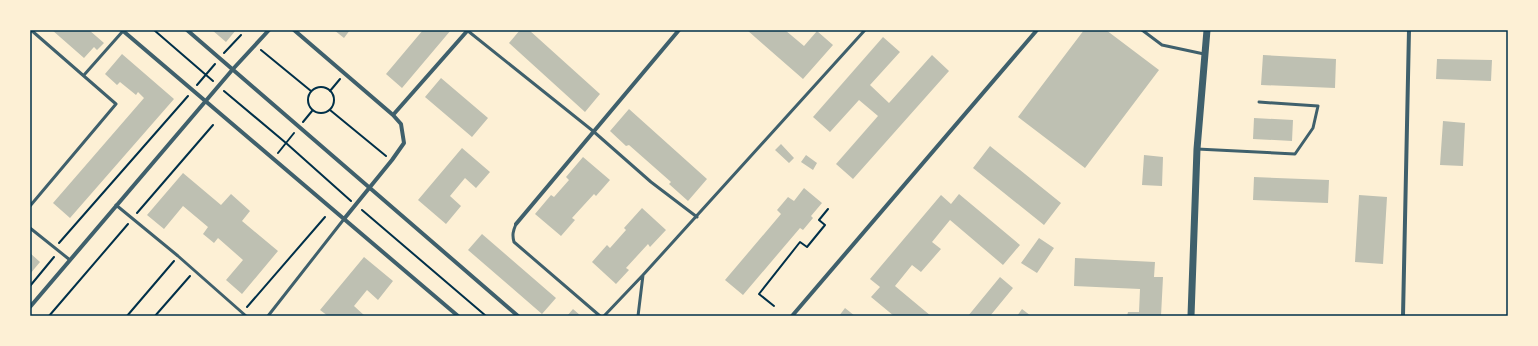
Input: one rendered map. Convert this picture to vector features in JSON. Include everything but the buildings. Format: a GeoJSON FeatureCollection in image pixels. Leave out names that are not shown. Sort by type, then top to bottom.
{"type":"FeatureCollection","features":[{"type":"Feature","properties":{"kind":"street"},"geometry":{"type":"LineString","coordinates":[[187,30],[518,316]]}},
{"type":"Feature","properties":{"kind":"street"},"geometry":{"type":"LineString","coordinates":[[30,307],[233,69],[269,30]]}},
{"type":"Feature","properties":{"kind":"street"},"geometry":{"type":"LineString","coordinates":[[294,30],[393,115],[401,124],[404,143],[344,219]]}},
{"type":"Feature","properties":{"kind":"street"},"geometry":{"type":"LineString","coordinates":[[393,115],[468,30]]}},
{"type":"Feature","properties":{"kind":"street"},"geometry":{"type":"LineString","coordinates":[[516,224],[679,30]]}},
{"type":"Feature","properties":{"kind":"street"},"geometry":{"type":"LineString","coordinates":[[792,316],[1037,30]]}},
{"type":"Feature","properties":{"kind":"street"},"geometry":{"type":"LineString","coordinates":[[1190,316],[1197,149],[1207,30]]}},
{"type":"Feature","properties":{"kind":"street"},"geometry":{"type":"LineString","coordinates":[[1403,316],[1409,30]]}},
{"type":"Feature","properties":{"kind":"street"},"geometry":{"type":"LineString","coordinates":[[122,31],[458,316]]}},
{"type":"Feature","properties":{"kind":"lane"},"geometry":{"type":"LineString","coordinates":[[30,206],[116,104],[31,30]]}},
{"type":"Feature","properties":{"kind":"lane"},"geometry":{"type":"LineString","coordinates":[[468,30],[593,131],[651,182],[697,217]]}},
{"type":"Feature","properties":{"kind":"lane"},"geometry":{"type":"LineString","coordinates":[[604,316],[697,217],[865,30]]}},
{"type":"Feature","properties":{"kind":"lane"},"geometry":{"type":"LineString","coordinates":[[1142,30],[1162,45],[1205,55]]}},
{"type":"Feature","properties":{"kind":"lane"},"geometry":{"type":"LineString","coordinates":[[84,75],[122,31]]}},
{"type":"Feature","properties":{"kind":"lane"},"geometry":{"type":"LineString","coordinates":[[1197,149],[1295,154],[1313,128],[1318,106],[1259,102]]}},
{"type":"Feature","properties":{"kind":"lane"},"geometry":{"type":"LineString","coordinates":[[116,205],[178,256],[246,316]]}},
{"type":"Feature","properties":{"kind":"lane"},"geometry":{"type":"LineString","coordinates":[[268,316],[344,219]]}},
{"type":"Feature","properties":{"kind":"lane"},"geometry":{"type":"LineString","coordinates":[[516,224],[512,237],[514,242],[600,316]]}},
{"type":"Feature","properties":{"kind":"lane"},"geometry":{"type":"LineString","coordinates":[[30,228],[70,260]]}},
{"type":"Feature","properties":{"kind":"lane"},"geometry":{"type":"LineString","coordinates":[[638,316],[643,275]]}},
{"type":"Feature","properties":{"kind":"path"},"geometry":{"type":"LineString","coordinates":[[154,30],[286,142],[356,205],[486,316]]}},
{"type":"Feature","properties":{"kind":"path"},"geometry":{"type":"LineString","coordinates":[[55,248],[220,58],[242,35]]}},
{"type":"Feature","properties":{"kind":"path"},"geometry":{"type":"LineString","coordinates":[[255,45],[311,91]]}},
{"type":"Feature","properties":{"kind":"path"},"geometry":{"type":"LineString","coordinates":[[330,90],[345,74]]}},
{"type":"Feature","properties":{"kind":"path"},"geometry":{"type":"LineString","coordinates":[[322,87],[330,90],[334,98],[334,103],[330,110],[321,114],[312,111],[307,99],[311,91],[322,87]]}},
{"type":"Feature","properties":{"kind":"path"},"geometry":{"type":"LineString","coordinates":[[330,110],[392,160]]}},
{"type":"Feature","properties":{"kind":"path"},"geometry":{"type":"LineString","coordinates":[[273,158],[312,111]]}},
{"type":"Feature","properties":{"kind":"path"},"geometry":{"type":"LineString","coordinates":[[49,316],[213,125]]}},
{"type":"Feature","properties":{"kind":"path"},"geometry":{"type":"LineString","coordinates":[[774,306],[759,294],[800,242],[807,248],[825,225],[818,220],[828,209]]}},
{"type":"Feature","properties":{"kind":"path"},"geometry":{"type":"LineString","coordinates":[[242,312],[324,217]]}},
{"type":"Feature","properties":{"kind":"path"},"geometry":{"type":"LineString","coordinates":[[30,286],[59,252]]}},
{"type":"Feature","properties":{"kind":"path"},"geometry":{"type":"LineString","coordinates":[[127,316],[178,256]]}},
{"type":"Feature","properties":{"kind":"path"},"geometry":{"type":"LineString","coordinates":[[155,316],[194,271]]}}]}
